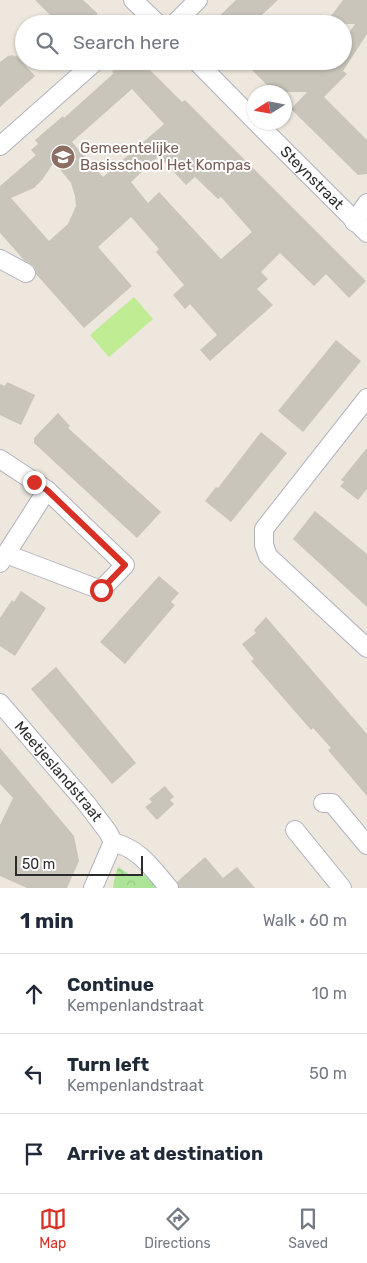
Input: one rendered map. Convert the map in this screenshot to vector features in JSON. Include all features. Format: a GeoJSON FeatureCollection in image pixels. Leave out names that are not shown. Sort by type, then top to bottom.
{"type":"FeatureCollection","features":[{"type":"Feature","properties":{"kind":"street"},"geometry":{"type":"LineString","coordinates":[[133,0],[144,15]]}},
{"type":"Feature","properties":{"kind":"street"},"geometry":{"type":"LineString","coordinates":[[183,15],[198,0]]}},
{"type":"Feature","properties":{"kind":"street"},"geometry":{"type":"LineString","coordinates":[[0,146],[86,70]]}},
{"type":"Feature","properties":{"kind":"street","name":"Steynstraat"},"geometry":{"type":"LineString","coordinates":[[205,70],[247,114]]}},
{"type":"Feature","properties":{"kind":"street","name":"Steynstraat"},"geometry":{"type":"LineString","coordinates":[[263,130],[361,228]]}},
{"type":"Feature","properties":{"kind":"street"},"geometry":{"type":"LineString","coordinates":[[361,228],[367,203]]}},
{"type":"Feature","properties":{"kind":"street"},"geometry":{"type":"LineString","coordinates":[[0,259],[26,273]]}},
{"type":"Feature","properties":{"kind":"street"},"geometry":{"type":"LineString","coordinates":[[367,398],[264,529],[264,545],[268,556],[367,648]]}},
{"type":"Feature","properties":{"kind":"street"},"geometry":{"type":"LineString","coordinates":[[0,459],[47,490],[125,565],[101,590],[3,558],[47,490]]}},
{"type":"Feature","properties":{"kind":"street","name":"Meetjeslandstraat"},"geometry":{"type":"LineString","coordinates":[[0,702],[86,803],[108,832],[113,842]]}},
{"type":"Feature","properties":{"kind":"street"},"geometry":{"type":"LineString","coordinates":[[323,803],[332,803],[367,845]]}},
{"type":"Feature","properties":{"kind":"street"},"geometry":{"type":"LineString","coordinates":[[295,830],[342,888]]}},
{"type":"Feature","properties":{"kind":"street"},"geometry":{"type":"LineString","coordinates":[[92,888],[113,842],[140,854],[169,888]]}},
{"type":"Feature","properties":{"kind":"green space"},"geometry":{"type":"Polygon","coordinates":[[[134,297],[153,319],[109,357],[90,335],[134,297]]]}},
{"type":"Feature","properties":{"kind":"green space"},"geometry":{"type":"Polygon","coordinates":[[[118,867],[132,876],[146,875],[158,888],[113,888],[118,867]]]}},
{"type":"Feature","properties":{"kind":"building"},"geometry":{"type":"Polygon","coordinates":[[[35,0],[83,0],[97,15],[50,15],[35,0]]]}},
{"type":"Feature","properties":{"kind":"building"},"geometry":{"type":"Polygon","coordinates":[[[236,0],[278,0],[262,15],[220,15],[236,0]]]}},
{"type":"Feature","properties":{"kind":"building"},"geometry":{"type":"Polygon","coordinates":[[[343,0],[367,0],[367,34],[352,57],[352,28],[355,24],[352,24],[352,15],[332,15],[343,0]]]}},
{"type":"Feature","properties":{"kind":"building"},"geometry":{"type":"Polygon","coordinates":[[[13,55],[15,57],[15,70],[30,70],[35,76],[0,107],[0,62],[13,55]]]}},
{"type":"Feature","properties":{"kind":"building"},"geometry":{"type":"Polygon","coordinates":[[[114,70],[150,70],[182,102],[185,100],[366,281],[349,298],[326,274],[314,286],[280,253],[261,272],[268,279],[257,289],[273,305],[210,361],[200,350],[217,335],[190,304],[185,309],[173,295],[184,285],[156,252],[159,249],[131,217],[98,247],[132,286],[84,328],[36,274],[35,267],[24,260],[0,233],[0,186],[36,155],[31,150],[38,144],[35,140],[63,116],[64,118],[114,73],[112,72],[114,70]],[[132,89],[72,142],[103,177],[164,124],[132,89]],[[159,156],[131,182],[148,203],[159,192],[221,259],[252,232],[221,197],[218,199],[195,177],[186,185],[159,156]],[[54,162],[34,188],[11,198],[49,241],[68,224],[76,206],[71,183],[54,162]]]}},
{"type":"Feature","properties":{"kind":"building"},"geometry":{"type":"Polygon","coordinates":[[[252,70],[344,70],[347,74],[324,97],[367,140],[367,174],[358,175],[292,110],[307,92],[292,92],[292,85],[267,85],[252,70]]]}},
{"type":"Feature","properties":{"kind":"building"},"geometry":{"type":"Polygon","coordinates":[[[336,340],[361,361],[303,432],[278,411],[336,340]]]}},
{"type":"Feature","properties":{"kind":"building"},"geometry":{"type":"Polygon","coordinates":[[[7,382],[35,395],[21,425],[0,415],[0,384],[5,386],[7,382]]]}},
{"type":"Feature","properties":{"kind":"building"},"geometry":{"type":"Polygon","coordinates":[[[58,413],[70,426],[68,428],[161,512],[137,538],[34,443],[34,438],[58,413]]]}},
{"type":"Feature","properties":{"kind":"building"},"geometry":{"type":"Polygon","coordinates":[[[261,432],[287,453],[231,522],[205,501],[216,487],[218,488],[261,432]]]}},
{"type":"Feature","properties":{"kind":"building"},"geometry":{"type":"Polygon","coordinates":[[[367,448],[367,489],[358,500],[340,486],[344,482],[341,480],[367,448]]]}},
{"type":"Feature","properties":{"kind":"building"},"geometry":{"type":"Polygon","coordinates":[[[315,511],[367,554],[367,607],[293,539],[315,511]]]}},
{"type":"Feature","properties":{"kind":"building"},"geometry":{"type":"Polygon","coordinates":[[[159,576],[179,593],[171,602],[175,605],[125,664],[100,642],[159,576]]]}},
{"type":"Feature","properties":{"kind":"building"},"geometry":{"type":"Polygon","coordinates":[[[21,591],[46,608],[15,656],[0,646],[0,618],[12,600],[14,602],[21,591]]]}},
{"type":"Feature","properties":{"kind":"building"},"geometry":{"type":"Polygon","coordinates":[[[266,617],[367,734],[367,796],[328,750],[331,748],[313,728],[311,730],[251,661],[254,659],[242,644],[256,633],[254,630],[266,617]]]}},
{"type":"Feature","properties":{"kind":"building"},"geometry":{"type":"Polygon","coordinates":[[[56,667],[136,763],[112,784],[31,689],[56,667]]]}},
{"type":"Feature","properties":{"kind":"building"},"geometry":{"type":"Polygon","coordinates":[[[0,748],[74,836],[79,861],[67,888],[27,888],[0,876],[0,825],[13,798],[0,784],[0,748]]]}},
{"type":"Feature","properties":{"kind":"building"},"geometry":{"type":"Polygon","coordinates":[[[165,786],[174,797],[170,800],[174,804],[157,820],[145,807],[152,802],[149,799],[165,786]]]}},
{"type":"Feature","properties":{"kind":"building"},"geometry":{"type":"Polygon","coordinates":[[[205,857],[223,878],[237,867],[255,888],[179,888],[177,882],[205,857]]]}},
{"type":"Feature","properties":{"kind":"place","name":"Gemeentelijke Basisschool Het Kompas"},"geometry":{"type":"Point","coordinates":[63,157]}},
{"type":"Feature","properties":{"kind":"route"},"geometry":{"type":"LineString","coordinates":[[34,482],[47,490],[125,565],[101,590]]}}]}
